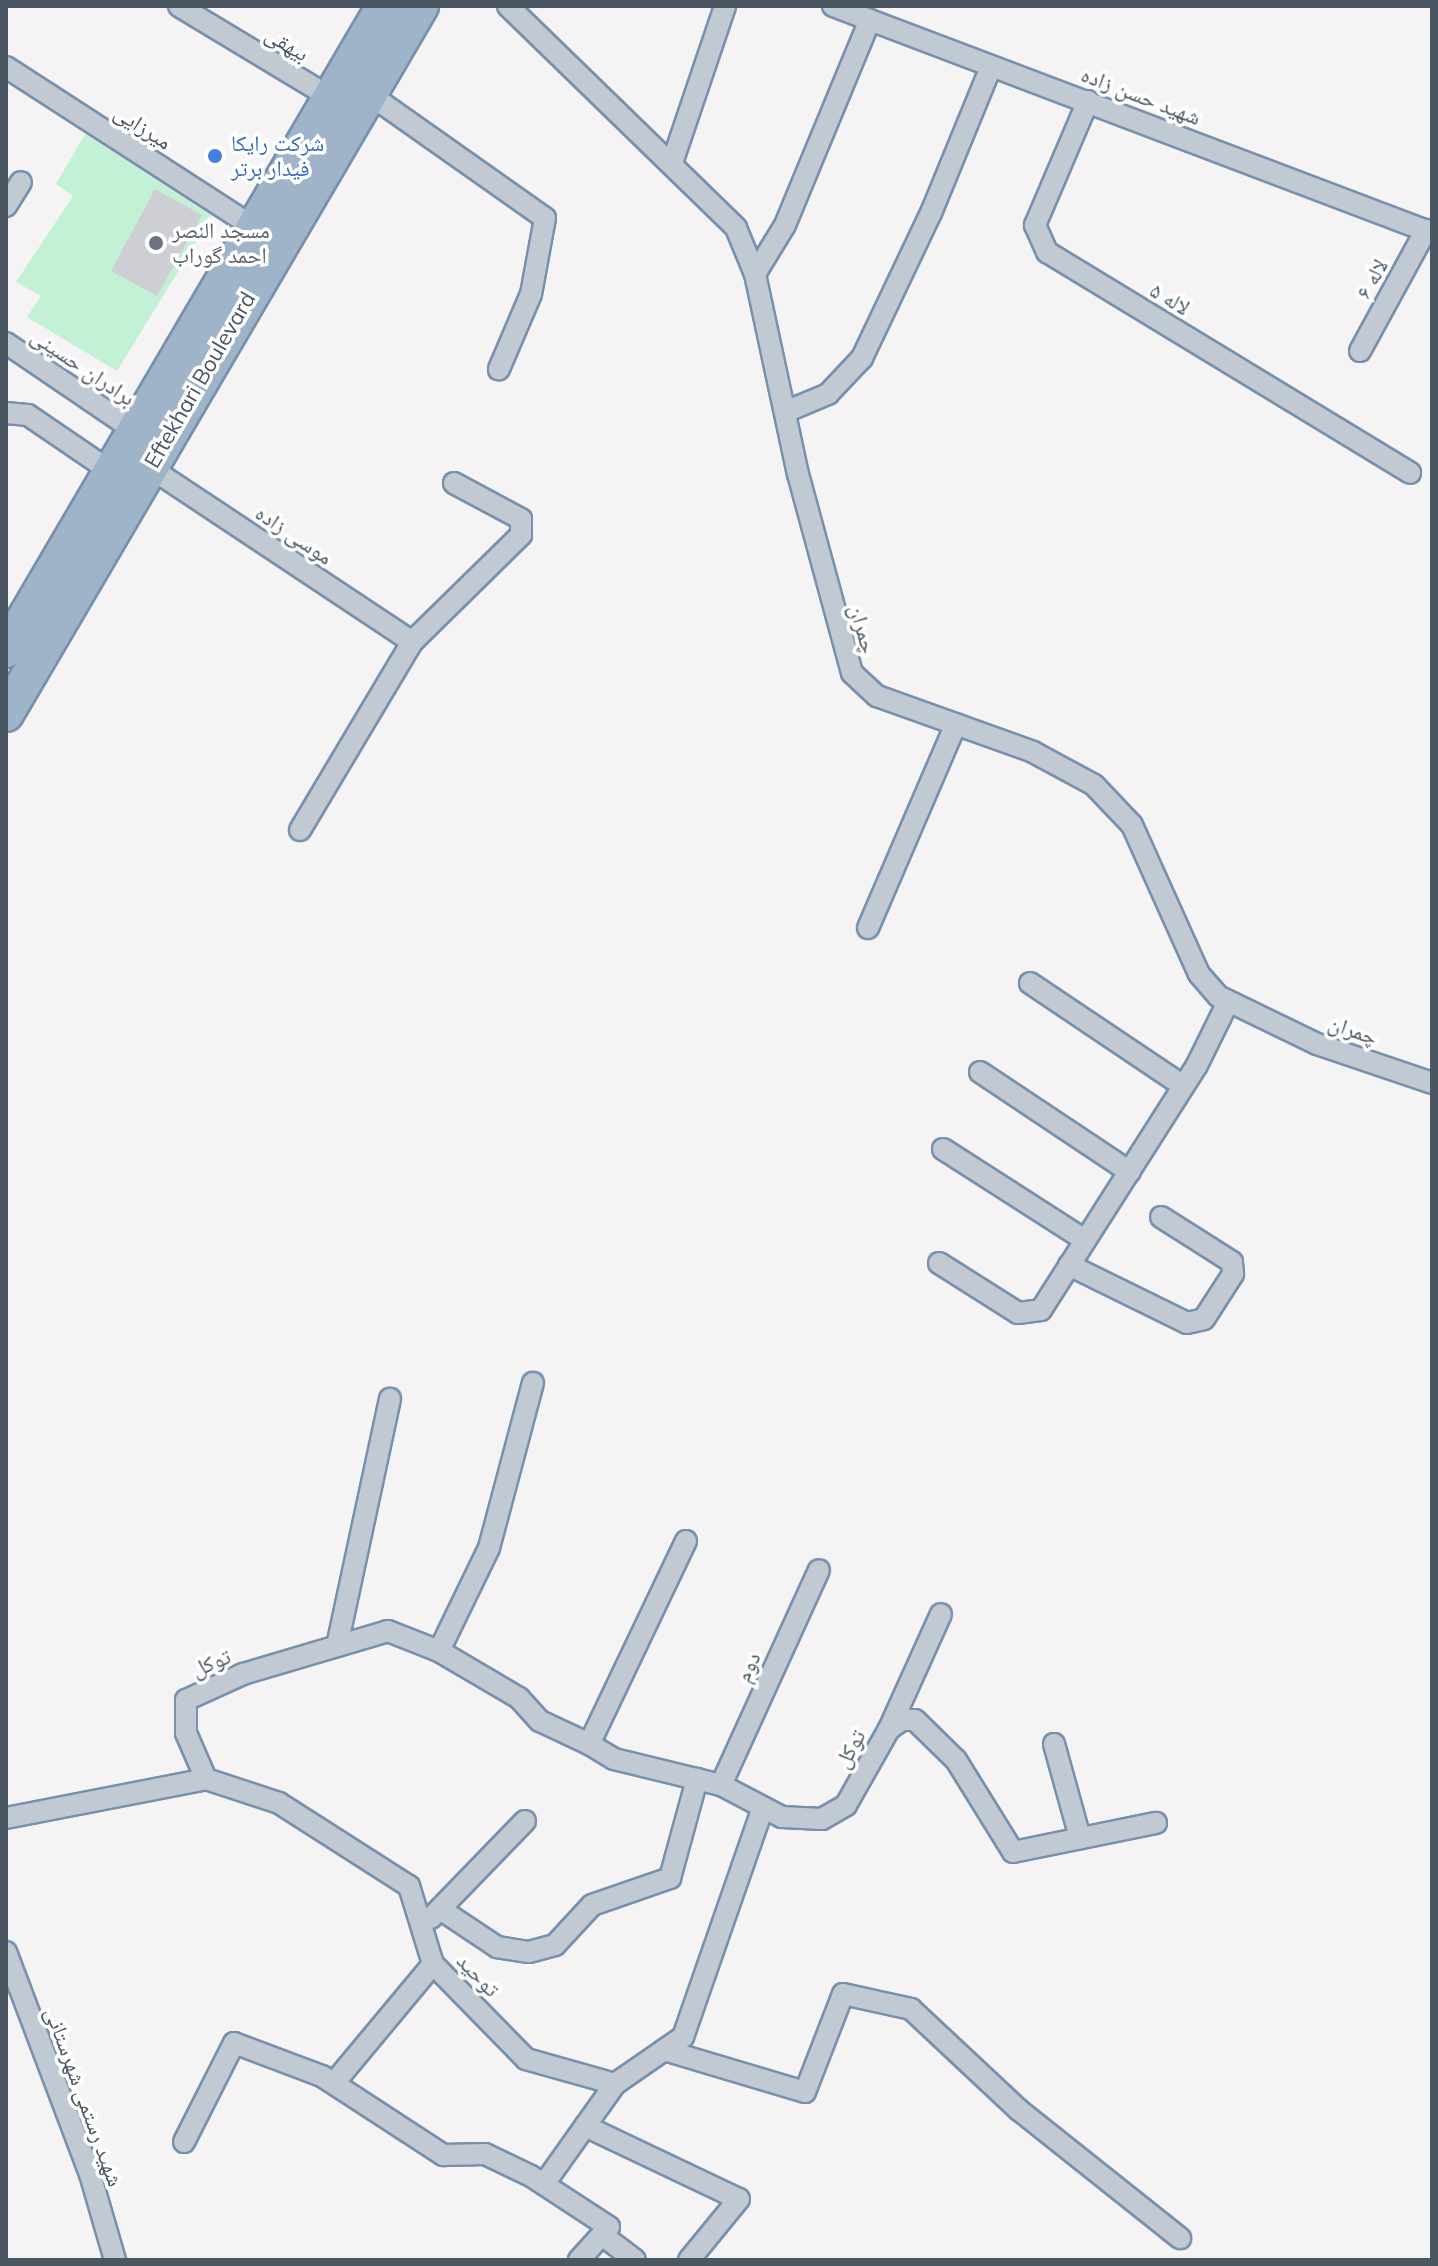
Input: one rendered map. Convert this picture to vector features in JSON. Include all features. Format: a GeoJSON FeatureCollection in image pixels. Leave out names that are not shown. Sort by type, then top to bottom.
{"type":"FeatureCollection","features":[{"type":"Feature","properties":{"kind":"highway","name":"Eftekhari Boulevard"},"geometry":{"type":"LineString","coordinates":[[8,645],[384,6]]}},
{"type":"Feature","properties":{"kind":"highway","name":"Eftekhari Boulevard"},"geometry":{"type":"LineString","coordinates":[[6,714],[421,6]]}},
{"type":"Feature","properties":{"kind":"street","name":"بیهقی"},"geometry":{"type":"LineString","coordinates":[[179,6],[330,97]]}},
{"type":"Feature","properties":{"kind":"street","name":"چمران"},"geometry":{"type":"LineString","coordinates":[[508,6],[736,228],[755,274],[785,412],[852,673],[877,696],[956,724],[1075,773],[1113,803],[1132,825],[1199,974],[1228,1002],[1317,1044],[1432,1083]]}},
{"type":"Feature","properties":{"kind":"street"},"geometry":{"type":"LineString","coordinates":[[672,163],[725,6]]}},
{"type":"Feature","properties":{"kind":"street","name":"شهید حسن زاده"},"geometry":{"type":"LineString","coordinates":[[833,6],[1429,232]]}},
{"type":"Feature","properties":{"kind":"street"},"geometry":{"type":"LineString","coordinates":[[755,274],[785,225],[870,20]]}},
{"type":"Feature","properties":{"kind":"street","name":"میرزایی"},"geometry":{"type":"LineString","coordinates":[[6,67],[253,227]]}},
{"type":"Feature","properties":{"kind":"street"},"geometry":{"type":"LineString","coordinates":[[785,412],[828,394],[862,358],[931,213],[991,67]]}},
{"type":"Feature","properties":{"kind":"street"},"geometry":{"type":"LineString","coordinates":[[369,94],[545,218],[531,294],[499,369]]}},
{"type":"Feature","properties":{"kind":"street","name":"لاله ۵"},"geometry":{"type":"LineString","coordinates":[[1088,101],[1035,225],[1047,252],[1410,473]]}},
{"type":"Feature","properties":{"kind":"street"},"geometry":{"type":"LineString","coordinates":[[6,206],[21,182]]}},
{"type":"Feature","properties":{"kind":"street","name":"لاله ۶"},"geometry":{"type":"LineString","coordinates":[[1360,351],[1429,232]]}},
{"type":"Feature","properties":{"kind":"street","name":"برادران حسینی"},"geometry":{"type":"LineString","coordinates":[[6,343],[134,430]]}},
{"type":"Feature","properties":{"kind":"street"},"geometry":{"type":"LineString","coordinates":[[6,413],[28,415],[110,471]]}},
{"type":"Feature","properties":{"kind":"street","name":"موسی زاده"},"geometry":{"type":"LineString","coordinates":[[149,467],[412,642]]}},
{"type":"Feature","properties":{"kind":"street"},"geometry":{"type":"LineString","coordinates":[[300,830],[412,642],[521,535],[521,519],[454,483]]}},
{"type":"Feature","properties":{"kind":"street"},"geometry":{"type":"LineString","coordinates":[[868,928],[956,724]]}},
{"type":"Feature","properties":{"kind":"street"},"geometry":{"type":"LineString","coordinates":[[1030,983],[1183,1086]]}},
{"type":"Feature","properties":{"kind":"street"},"geometry":{"type":"LineString","coordinates":[[939,1263],[1029,1315],[1053,1295],[1083,1239],[1130,1172],[1183,1086],[1228,1002]]}},
{"type":"Feature","properties":{"kind":"street"},"geometry":{"type":"LineString","coordinates":[[980,1072],[1130,1172]]}},
{"type":"Feature","properties":{"kind":"street"},"geometry":{"type":"LineString","coordinates":[[943,1149],[1083,1239]]}},
{"type":"Feature","properties":{"kind":"street"},"geometry":{"type":"LineString","coordinates":[[1069,1265],[1187,1323],[1204,1319],[1233,1274],[1232,1262],[1161,1217]]}},
{"type":"Feature","properties":{"kind":"street"},"geometry":{"type":"LineString","coordinates":[[439,1651],[489,1548],[533,1383]]}},
{"type":"Feature","properties":{"kind":"street"},"geometry":{"type":"LineString","coordinates":[[337,1646],[390,1399]]}},
{"type":"Feature","properties":{"kind":"street"},"geometry":{"type":"LineString","coordinates":[[589,1744],[686,1541]]}},
{"type":"Feature","properties":{"kind":"street","name":"دوم"},"geometry":{"type":"LineString","coordinates":[[721,1785],[819,1570]]}},
{"type":"Feature","properties":{"kind":"street"},"geometry":{"type":"LineString","coordinates":[[889,1729],[941,1614]]}},
{"type":"Feature","properties":{"kind":"street","name":"توکل"},"geometry":{"type":"LineString","coordinates":[[206,1779],[186,1733],[186,1700],[243,1674],[388,1631],[439,1651],[519,1698],[540,1721],[614,1759],[721,1785],[762,1810],[782,1817],[830,1817],[846,1805],[889,1729],[902,1720],[915,1720],[956,1760],[1013,1852],[1156,1823]]}},
{"type":"Feature","properties":{"kind":"street"},"geometry":{"type":"LineString","coordinates":[[1054,1744],[1080,1838]]}},
{"type":"Feature","properties":{"kind":"street","name":"توحید"},"geometry":{"type":"LineString","coordinates":[[6,1818],[206,1779],[279,1803],[409,1886],[420,1930],[433,1964],[526,2059],[615,2084]]}},
{"type":"Feature","properties":{"kind":"street"},"geometry":{"type":"LineString","coordinates":[[440,1909],[497,1947],[529,1952],[555,1945],[592,1905],[670,1878],[697,1779]]}},
{"type":"Feature","properties":{"kind":"street"},"geometry":{"type":"LineString","coordinates":[[544,2184],[615,2084],[683,2037],[762,1810]]}},
{"type":"Feature","properties":{"kind":"street"},"geometry":{"type":"LineString","coordinates":[[420,1930],[525,1821]]}},
{"type":"Feature","properties":{"kind":"street","name":"شهید رستمی شهرستانی"},"geometry":{"type":"LineString","coordinates":[[6,1952],[90,2174],[115,2260]]}},
{"type":"Feature","properties":{"kind":"street"},"geometry":{"type":"LineString","coordinates":[[334,2083],[433,1964]]}},
{"type":"Feature","properties":{"kind":"street"},"geometry":{"type":"LineString","coordinates":[[664,2050],[805,2092],[843,1994],[911,2009],[1019,2110],[1180,2238]]}},
{"type":"Feature","properties":{"kind":"street"},"geometry":{"type":"LineString","coordinates":[[184,2142],[234,2043],[334,2083],[443,2155],[485,2154],[544,2184],[609,2227],[579,2260]]}},
{"type":"Feature","properties":{"kind":"street"},"geometry":{"type":"LineString","coordinates":[[585,2126],[739,2199],[689,2260]]}},
{"type":"Feature","properties":{"kind":"street"},"geometry":{"type":"LineString","coordinates":[[602,2235],[635,2260]]}},
{"type":"Feature","properties":{"kind":"green space"},"geometry":{"type":"Polygon","coordinates":[[[85,134],[212,216],[117,371],[27,317],[41,296],[16,282],[73,196],[56,184],[85,134]]]}},
{"type":"Feature","properties":{"kind":"building","name":"مسجد النصر احمد گوراب"},"geometry":{"type":"Polygon","coordinates":[[[155,189],[202,215],[157,296],[111,271],[155,189]]]}},
{"type":"Feature","properties":{"kind":"place","name":"شرکت رایکا فیدار برتر"},"geometry":{"type":"Point","coordinates":[215,156]}},
{"type":"Feature","properties":{"kind":"place","name":"مسجد النصر احمد گوراب"},"geometry":{"type":"Point","coordinates":[156,243]}}]}
